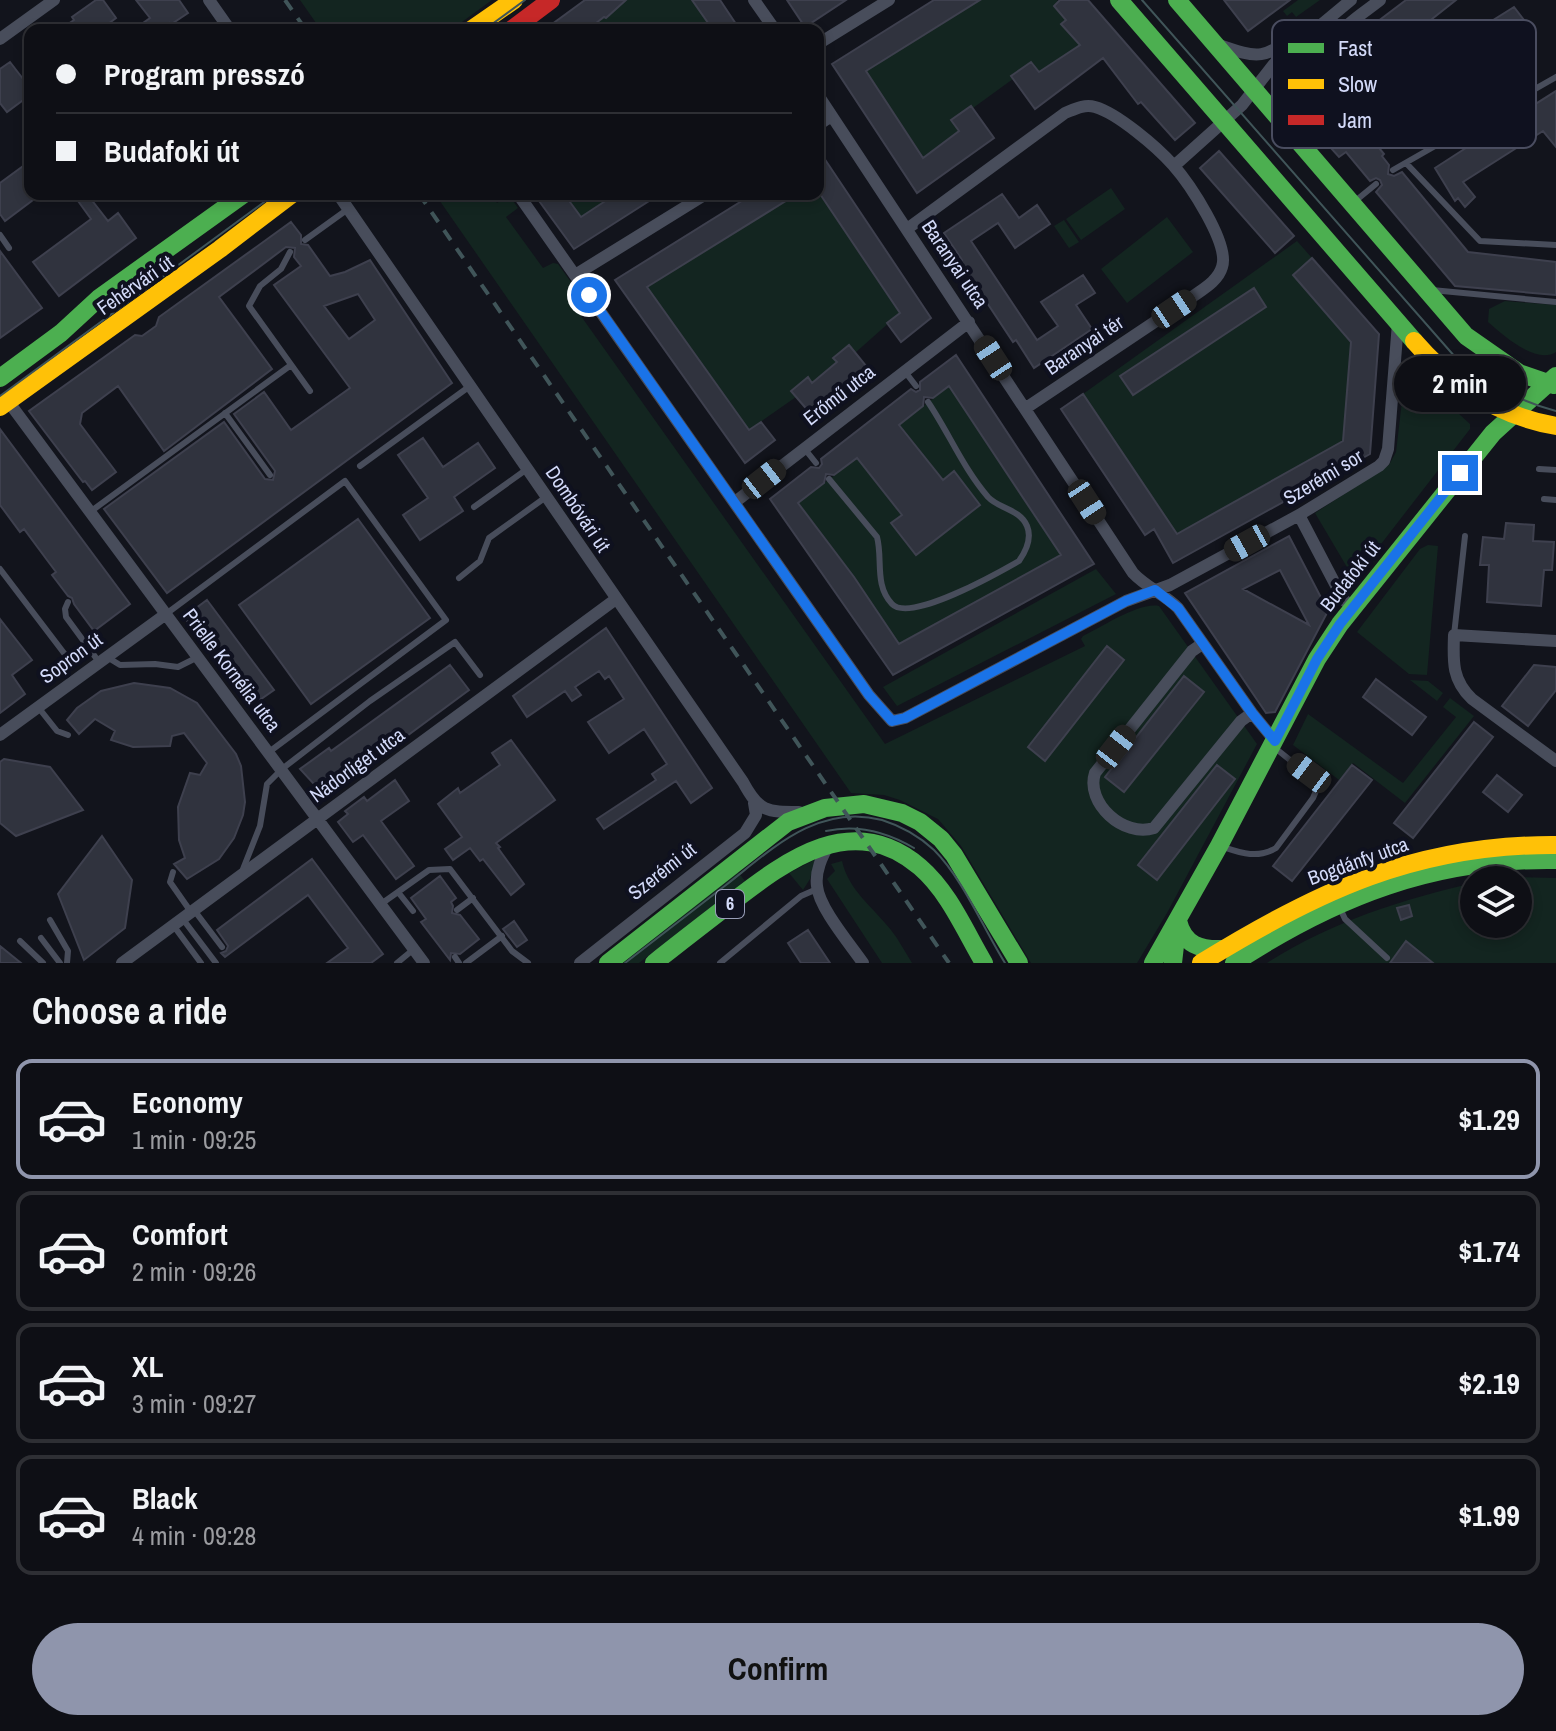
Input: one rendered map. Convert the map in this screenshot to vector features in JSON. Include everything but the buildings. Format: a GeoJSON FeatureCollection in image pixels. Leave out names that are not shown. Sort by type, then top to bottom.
{"type":"FeatureCollection","features":[{"type":"Feature","properties":{"kind":"main road"},"geometry":{"type":"LineString","coordinates":[[480,24],[514,0]]}},
{"type":"Feature","properties":{"kind":"main road"},"geometry":{"type":"LineString","coordinates":[[519,24],[551,0]]}},
{"type":"Feature","properties":{"kind":"main road"},"geometry":{"type":"LineString","coordinates":[[1119,0],[1437,367],[1458,384],[1510,416],[1556,426]]}},
{"type":"Feature","properties":{"kind":"main road"},"geometry":{"type":"LineString","coordinates":[[1177,0],[1272,110]]}},
{"type":"Feature","properties":{"kind":"main road"},"geometry":{"type":"LineString","coordinates":[[1304,148],[1466,336],[1485,352],[1514,369],[1553,381]]}},
{"type":"Feature","properties":{"kind":"main road","name":"Fehérvári út"},"geometry":{"type":"LineString","coordinates":[[0,378],[61,333],[99,298],[236,200]]}},
{"type":"Feature","properties":{"kind":"main road","name":"Fehérvári út"},"geometry":{"type":"LineString","coordinates":[[4,404],[232,243],[285,200]]}},
{"type":"Feature","properties":{"kind":"main road","name":"Budafoki út"},"geometry":{"type":"LineString","coordinates":[[1153,963],[1219,846],[1317,659],[1352,607],[1493,433],[1553,381]]}},
{"type":"Feature","properties":{"kind":"main road","name":"Szerémi út"},"geometry":{"type":"LineString","coordinates":[[608,963],[623,940],[771,835],[807,812],[843,803],[886,807],[905,814],[937,835],[1019,963]]}},
{"type":"Feature","properties":{"kind":"main road"},"geometry":{"type":"LineString","coordinates":[[829,844],[854,841],[876,844],[898,852],[916,864],[938,888],[984,963]]}},
{"type":"Feature","properties":{"kind":"main road","name":"6"},"geometry":{"type":"LineString","coordinates":[[654,963],[763,878],[810,849],[829,844]]}},
{"type":"Feature","properties":{"kind":"main road","name":"Bogdánfy utca"},"geometry":{"type":"LineString","coordinates":[[1201,963],[1234,958],[1261,936],[1336,890],[1411,864],[1482,848],[1551,848]]}},
{"type":"Feature","properties":{"kind":"main road","name":"Bogdánfy utca"},"geometry":{"type":"LineString","coordinates":[[1261,936],[1391,884],[1551,848]]}},
{"type":"Feature","properties":{"kind":"main road"},"geometry":{"type":"LineString","coordinates":[[1178,921],[1180,932],[1188,943],[1234,958]]}},
{"type":"Feature","properties":{"kind":"main road","name":"Budafoki út"},"geometry":{"type":"LineString","coordinates":[[1173,963],[1178,921]]}},
{"type":"Feature","properties":{"kind":"street"},"geometry":{"type":"LineString","coordinates":[[0,39],[54,0]]}},
{"type":"Feature","properties":{"kind":"street"},"geometry":{"type":"LineString","coordinates":[[209,0],[226,24]]}},
{"type":"Feature","properties":{"kind":"street"},"geometry":{"type":"LineString","coordinates":[[754,0],[771,24]]}},
{"type":"Feature","properties":{"kind":"street"},"geometry":{"type":"LineString","coordinates":[[824,40],[889,0]]}},
{"type":"Feature","properties":{"kind":"street"},"geometry":{"type":"LineString","coordinates":[[1321,20],[1351,0]]}},
{"type":"Feature","properties":{"kind":"street"},"geometry":{"type":"LineString","coordinates":[[1354,20],[1380,0]]}},
{"type":"Feature","properties":{"kind":"street"},"geometry":{"type":"LineString","coordinates":[[1325,20],[1334,12]]}},
{"type":"Feature","properties":{"kind":"street"},"geometry":{"type":"LineString","coordinates":[[1215,44],[1243,53],[1263,55],[1272,50]]}},
{"type":"Feature","properties":{"kind":"street"},"geometry":{"type":"LineString","coordinates":[[1174,166],[1224,122],[1255,90],[1272,67]]}},
{"type":"Feature","properties":{"kind":"street","name":"Baranyai utca"},"geometry":{"type":"LineString","coordinates":[[824,105],[1133,573],[1178,608],[1274,744]]}},
{"type":"Feature","properties":{"kind":"street","name":"Baranyai tér"},"geometry":{"type":"LineString","coordinates":[[907,229],[1065,113],[1083,106],[1107,112],[1174,166],[1218,233],[1224,252],[1222,268],[1214,281],[1192,297],[1026,408]]}},
{"type":"Feature","properties":{"kind":"street"},"geometry":{"type":"LineString","coordinates":[[824,121],[831,116]]}},
{"type":"Feature","properties":{"kind":"street","name":"Dombóvári út"},"geometry":{"type":"LineString","coordinates":[[342,200],[743,782],[754,803]]}},
{"type":"Feature","properties":{"kind":"street"},"geometry":{"type":"LineString","coordinates":[[522,200],[735,502]]}},
{"type":"Feature","properties":{"kind":"street"},"geometry":{"type":"LineString","coordinates":[[575,275],[696,200]]}},
{"type":"Feature","properties":{"kind":"street","name":"Erőmű utca"},"geometry":{"type":"LineString","coordinates":[[735,502],[969,322]]}},
{"type":"Feature","properties":{"kind":"street","name":"Szerémi sor"},"geometry":{"type":"LineString","coordinates":[[735,502],[869,695],[887,719],[897,721],[1126,601],[1170,585],[1299,515],[1384,461],[1388,449],[1398,323]]}},
{"type":"Feature","properties":{"kind":"street","name":"Prielle Kornélia utca"},"geometry":{"type":"LineString","coordinates":[[4,404],[90,512],[424,963]]}},
{"type":"Feature","properties":{"kind":"street"},"geometry":{"type":"LineString","coordinates":[[1299,515],[1343,599],[1352,607]]}},
{"type":"Feature","properties":{"kind":"street","name":"Nádorliget utca"},"geometry":{"type":"LineString","coordinates":[[122,963],[616,599]]}},
{"type":"Feature","properties":{"kind":"street","name":"Sopron út"},"geometry":{"type":"LineString","coordinates":[[0,735],[166,614]]}},
{"type":"Feature","properties":{"kind":"street"},"geometry":{"type":"LineString","coordinates":[[1556,641],[1454,635],[1453,668],[1461,689],[1556,761]]}},
{"type":"Feature","properties":{"kind":"street"},"geometry":{"type":"LineString","coordinates":[[1202,644],[1192,651],[1095,773],[1093,789],[1098,803],[1131,829],[1154,828],[1241,721],[1252,713]]}},
{"type":"Feature","properties":{"kind":"street"},"geometry":{"type":"LineString","coordinates":[[754,803],[768,810],[807,812]]}},
{"type":"Feature","properties":{"kind":"street","name":"Szerémi út"},"geometry":{"type":"LineString","coordinates":[[580,963],[623,940],[745,833],[756,815],[754,803]]}},
{"type":"Feature","properties":{"kind":"street"},"geometry":{"type":"LineString","coordinates":[[829,844],[818,871],[817,889],[821,901],[863,963]]}},
{"type":"Feature","properties":{"kind":"lane"},"geometry":{"type":"LineString","coordinates":[[1536,88],[1556,77]]}},
{"type":"Feature","properties":{"kind":"lane"},"geometry":{"type":"LineString","coordinates":[[1393,170],[1432,148]]}},
{"type":"Feature","properties":{"kind":"lane"},"geometry":{"type":"LineString","coordinates":[[1411,150],[1415,158]]}},
{"type":"Feature","properties":{"kind":"lane"},"geometry":{"type":"LineString","coordinates":[[1406,163],[1480,241],[1556,245]]}},
{"type":"Feature","properties":{"kind":"lane"},"geometry":{"type":"LineString","coordinates":[[1351,204],[1376,184]]}},
{"type":"Feature","properties":{"kind":"lane"},"geometry":{"type":"LineString","coordinates":[[305,240],[348,209]]}},
{"type":"Feature","properties":{"kind":"lane"},"geometry":{"type":"LineString","coordinates":[[0,235],[9,248]]}},
{"type":"Feature","properties":{"kind":"lane"},"geometry":{"type":"LineString","coordinates":[[290,252],[281,269],[260,286],[249,306],[310,391]]}},
{"type":"Feature","properties":{"kind":"lane"},"geometry":{"type":"LineString","coordinates":[[1423,288],[1556,302]]}},
{"type":"Feature","properties":{"kind":"lane"},"geometry":{"type":"LineString","coordinates":[[90,512],[291,365]]}},
{"type":"Feature","properties":{"kind":"lane"},"geometry":{"type":"LineString","coordinates":[[904,370],[916,386]]}},
{"type":"Feature","properties":{"kind":"lane"},"geometry":{"type":"LineString","coordinates":[[360,466],[470,386]]}},
{"type":"Feature","properties":{"kind":"lane"},"geometry":{"type":"LineString","coordinates":[[829,479],[877,537],[880,581],[892,604],[899,608],[925,607],[1019,561],[1026,551],[1029,535],[1026,524],[1010,509],[992,501],[976,482],[928,402]]}},
{"type":"Feature","properties":{"kind":"lane"},"geometry":{"type":"LineString","coordinates":[[225,413],[270,475]]}},
{"type":"Feature","properties":{"kind":"lane"},"geometry":{"type":"LineString","coordinates":[[804,448],[816,463]]}},
{"type":"Feature","properties":{"kind":"lane"},"geometry":{"type":"LineString","coordinates":[[474,507],[527,469]]}},
{"type":"Feature","properties":{"kind":"lane"},"geometry":{"type":"LineString","coordinates":[[1539,469],[1556,470]]}},
{"type":"Feature","properties":{"kind":"lane"},"geometry":{"type":"LineString","coordinates":[[166,614],[345,481],[446,620],[269,752]]}},
{"type":"Feature","properties":{"kind":"lane"},"geometry":{"type":"LineString","coordinates":[[459,578],[480,561],[489,538],[546,497]]}},
{"type":"Feature","properties":{"kind":"lane"},"geometry":{"type":"LineString","coordinates":[[1544,499],[1556,500]]}},
{"type":"Feature","properties":{"kind":"lane"},"geometry":{"type":"LineString","coordinates":[[1454,635],[1465,536]]}},
{"type":"Feature","properties":{"kind":"lane"},"geometry":{"type":"LineString","coordinates":[[0,569],[70,661]]}},
{"type":"Feature","properties":{"kind":"lane"},"geometry":{"type":"LineString","coordinates":[[68,602],[66,617],[103,659],[120,665],[178,667],[198,657]]}},
{"type":"Feature","properties":{"kind":"lane"},"geometry":{"type":"LineString","coordinates":[[240,876],[260,826],[267,784],[282,769],[370,701],[455,642],[480,675]]}},
{"type":"Feature","properties":{"kind":"lane"},"geometry":{"type":"LineString","coordinates":[[38,707],[57,731],[68,735]]}},
{"type":"Feature","properties":{"kind":"lane"},"geometry":{"type":"LineString","coordinates":[[1219,846],[1250,855],[1269,852],[1276,848],[1313,798],[1315,780],[1274,744]]}},
{"type":"Feature","properties":{"kind":"lane"},"geometry":{"type":"LineString","coordinates":[[381,904],[429,870],[443,868],[455,873],[518,957],[528,963]]}},
{"type":"Feature","properties":{"kind":"lane"},"geometry":{"type":"LineString","coordinates":[[173,872],[170,882],[201,963]]}},
{"type":"Feature","properties":{"kind":"lane"},"geometry":{"type":"LineString","coordinates":[[720,963],[801,896],[817,889]]}},
{"type":"Feature","properties":{"kind":"lane"},"geometry":{"type":"LineString","coordinates":[[398,892],[413,911]]}},
{"type":"Feature","properties":{"kind":"lane"},"geometry":{"type":"LineString","coordinates":[[457,910],[473,898]]}},
{"type":"Feature","properties":{"kind":"lane"},"geometry":{"type":"LineString","coordinates":[[1339,906],[1345,919],[1387,958]]}},
{"type":"Feature","properties":{"kind":"lane"},"geometry":{"type":"LineString","coordinates":[[185,916],[222,947]]}},
{"type":"Feature","properties":{"kind":"lane"},"geometry":{"type":"LineString","coordinates":[[185,916],[216,963]]}},
{"type":"Feature","properties":{"kind":"lane"},"geometry":{"type":"LineString","coordinates":[[50,920],[68,951],[67,963]]}},
{"type":"Feature","properties":{"kind":"lane"},"geometry":{"type":"LineString","coordinates":[[466,963],[502,936]]}},
{"type":"Feature","properties":{"kind":"lane"},"geometry":{"type":"LineString","coordinates":[[41,938],[60,963]]}},
{"type":"Feature","properties":{"kind":"lane"},"geometry":{"type":"LineString","coordinates":[[20,941],[43,963]]}},
{"type":"Feature","properties":{"kind":"lane"},"geometry":{"type":"LineString","coordinates":[[397,963],[414,949]]}},
{"type":"Feature","properties":{"kind":"green space"},"geometry":{"type":"Polygon","coordinates":[[[300,0],[492,0],[459,24],[317,24],[300,0]]]}},
{"type":"Feature","properties":{"kind":"green space"},"geometry":{"type":"Polygon","coordinates":[[[626,0],[692,0],[709,24],[594,24],[626,0]]]}},
{"type":"Feature","properties":{"kind":"green space"},"geometry":{"type":"Polygon","coordinates":[[[980,0],[1057,0],[1054,6],[1066,20],[1062,24],[1089,45],[1039,72],[1030,62],[1011,76],[1013,79],[952,119],[960,133],[924,158],[866,71],[980,0]]]}},
{"type":"Feature","properties":{"kind":"green space"},"geometry":{"type":"Polygon","coordinates":[[[1298,0],[1320,0],[1296,17],[1292,12],[1287,16],[1283,11],[1298,0]]]}},
{"type":"Feature","properties":{"kind":"green space"},"geometry":{"type":"Polygon","coordinates":[[[1111,188],[1125,209],[1081,240],[1066,219],[1111,188]]]}},
{"type":"Feature","properties":{"kind":"green space"},"geometry":{"type":"Polygon","coordinates":[[[439,200],[495,200],[497,203],[512,200],[518,208],[506,217],[543,268],[558,264],[578,292],[578,297],[571,302],[885,744],[1085,646],[1081,639],[1083,636],[1121,616],[1141,608],[1159,606],[1257,744],[1137,963],[1031,963],[961,846],[938,819],[884,795],[851,793],[439,200]]]}},
{"type":"Feature","properties":{"kind":"green space"},"geometry":{"type":"Polygon","coordinates":[[[568,200],[607,200],[581,217],[568,200]]]}},
{"type":"Feature","properties":{"kind":"green space"},"geometry":{"type":"Polygon","coordinates":[[[787,200],[824,200],[900,313],[855,353],[848,345],[834,357],[837,362],[812,383],[807,378],[791,391],[796,397],[749,430],[647,287],[787,200]]]}},
{"type":"Feature","properties":{"kind":"green space"},"geometry":{"type":"Polygon","coordinates":[[[1167,217],[1193,252],[1127,303],[1101,269],[1167,217]]]}},
{"type":"Feature","properties":{"kind":"green space"},"geometry":{"type":"Polygon","coordinates":[[[1064,220],[1079,242],[1069,248],[1054,226],[1064,220]]]}},
{"type":"Feature","properties":{"kind":"green space"},"geometry":{"type":"Polygon","coordinates":[[[1297,241],[1312,258],[1293,275],[1351,342],[1343,441],[1171,538],[1167,519],[1083,394],[1297,241]]]}},
{"type":"Feature","properties":{"kind":"green space"},"geometry":{"type":"Polygon","coordinates":[[[1505,301],[1556,305],[1556,352],[1539,355],[1530,352],[1488,322],[1489,309],[1505,301]]]}},
{"type":"Feature","properties":{"kind":"green space"},"geometry":{"type":"Polygon","coordinates":[[[1414,376],[1470,424],[1470,429],[1354,579],[1315,513],[1389,465],[1396,452],[1404,384],[1414,376]]]}},
{"type":"Feature","properties":{"kind":"green space"},"geometry":{"type":"Polygon","coordinates":[[[949,386],[1061,555],[899,644],[854,577],[798,503],[857,458],[902,515],[891,523],[916,555],[980,506],[955,472],[943,480],[899,425],[949,386]]]}},
{"type":"Feature","properties":{"kind":"green space"},"geometry":{"type":"Polygon","coordinates":[[[1428,545],[1438,546],[1427,675],[1409,674],[1357,632],[1420,549],[1428,545]]]}},
{"type":"Feature","properties":{"kind":"green space"},"geometry":{"type":"Polygon","coordinates":[[[1096,569],[1116,594],[897,706],[883,687],[1096,569]]]}},
{"type":"Feature","properties":{"kind":"green space"},"geometry":{"type":"Polygon","coordinates":[[[1410,680],[1428,681],[1443,693],[1437,701],[1410,680]]]}},
{"type":"Feature","properties":{"kind":"green space"},"geometry":{"type":"Polygon","coordinates":[[[1450,698],[1474,716],[1405,803],[1353,763],[1339,780],[1293,745],[1308,714],[1403,783],[1456,717],[1443,707],[1450,698]]]}},
{"type":"Feature","properties":{"kind":"green space"},"geometry":{"type":"Polygon","coordinates":[[[816,859],[810,879],[803,890],[789,873],[816,859]]]}},
{"type":"Feature","properties":{"kind":"green space"},"geometry":{"type":"Polygon","coordinates":[[[842,861],[856,890],[891,930],[912,963],[882,963],[827,879],[835,871],[831,864],[842,861]]]}},
{"type":"Feature","properties":{"kind":"green space"},"geometry":{"type":"Polygon","coordinates":[[[738,872],[745,881],[639,963],[623,963],[738,872]]]}},
{"type":"Feature","properties":{"kind":"green space"},"geometry":{"type":"Polygon","coordinates":[[[1532,878],[1556,878],[1556,963],[1267,963],[1341,924],[1460,887],[1460,938],[1532,938],[1532,878]]]}},
{"type":"Feature","properties":{"kind":"tram line"},"geometry":{"type":"LineString","coordinates":[[492,24],[525,0]]}},
{"type":"Feature","properties":{"kind":"tram line"},"geometry":{"type":"LineString","coordinates":[[1142,0],[1456,358],[1503,390],[1556,411]]}},
{"type":"Feature","properties":{"kind":"tram line"},"geometry":{"type":"LineString","coordinates":[[0,396],[267,200]]}},
{"type":"Feature","properties":{"kind":"tram line"},"geometry":{"type":"LineString","coordinates":[[625,963],[779,844],[817,824],[859,816],[896,825],[934,850],[963,889],[1005,963]]}},
{"type":"Feature","properties":{"kind":"tram line"},"geometry":{"type":"LineString","coordinates":[[826,831],[849,828],[872,831],[914,848]]}},
{"type":"Feature","properties":{"kind":"railway"},"geometry":{"type":"LineString","coordinates":[[285,0],[302,24]]}},
{"type":"Feature","properties":{"kind":"railway"},"geometry":{"type":"LineString","coordinates":[[423,200],[949,963]]}},
{"type":"Feature","properties":{"kind":"traffic: fast"},"geometry":{"type":"LineString","coordinates":[[1119,0],[1414,341]]}},
{"type":"Feature","properties":{"kind":"traffic: fast"},"geometry":{"type":"LineString","coordinates":[[1177,0],[1272,110]]}},
{"type":"Feature","properties":{"kind":"traffic: fast"},"geometry":{"type":"LineString","coordinates":[[1304,148],[1466,336],[1519,373],[1554,385]]}},
{"type":"Feature","properties":{"kind":"traffic: fast"},"geometry":{"type":"LineString","coordinates":[[0,378],[61,333],[99,298],[236,200]]}},
{"type":"Feature","properties":{"kind":"traffic: fast"},"geometry":{"type":"LineString","coordinates":[[1153,963],[1219,846],[1317,659],[1340,624],[1493,433],[1556,376]]}},
{"type":"Feature","properties":{"kind":"traffic: fast"},"geometry":{"type":"LineString","coordinates":[[608,963],[788,822],[825,808],[864,804],[902,813],[920,822],[941,839],[954,855],[1019,963]]}},
{"type":"Feature","properties":{"kind":"traffic: fast"},"geometry":{"type":"LineString","coordinates":[[654,963],[775,871],[822,847],[846,842],[870,842],[895,850],[920,867],[948,900],[984,963]]}},
{"type":"Feature","properties":{"kind":"traffic: fast"},"geometry":{"type":"LineString","coordinates":[[1234,963],[1310,919],[1387,886],[1468,866],[1556,860]]}},
{"type":"Feature","properties":{"kind":"traffic: fast"},"geometry":{"type":"LineString","coordinates":[[1178,921],[1189,941],[1200,947],[1223,949]]}},
{"type":"Feature","properties":{"kind":"traffic: fast"},"geometry":{"type":"LineString","coordinates":[[1173,963],[1177,928]]}},
{"type":"Feature","properties":{"kind":"traffic: slow"},"geometry":{"type":"LineString","coordinates":[[480,24],[514,0]]}},
{"type":"Feature","properties":{"kind":"traffic: slow"},"geometry":{"type":"LineString","coordinates":[[0,407],[284,200]]}},
{"type":"Feature","properties":{"kind":"traffic: slow"},"geometry":{"type":"LineString","coordinates":[[1414,341],[1460,385],[1478,396],[1515,415],[1556,426]]}},
{"type":"Feature","properties":{"kind":"traffic: slow"},"geometry":{"type":"LineString","coordinates":[[1201,963],[1286,914],[1370,877],[1458,853],[1556,845]]}},
{"type":"Feature","properties":{"kind":"traffic: jam"},"geometry":{"type":"LineString","coordinates":[[519,24],[551,0]]}},
{"type":"Feature","properties":{"kind":"route"},"geometry":{"type":"LineString","coordinates":[[589,295],[869,695],[887,719],[892,721],[905,718],[1126,601],[1155,590],[1178,608],[1275,741],[1317,659],[1340,624],[1460,473]]}}]}
